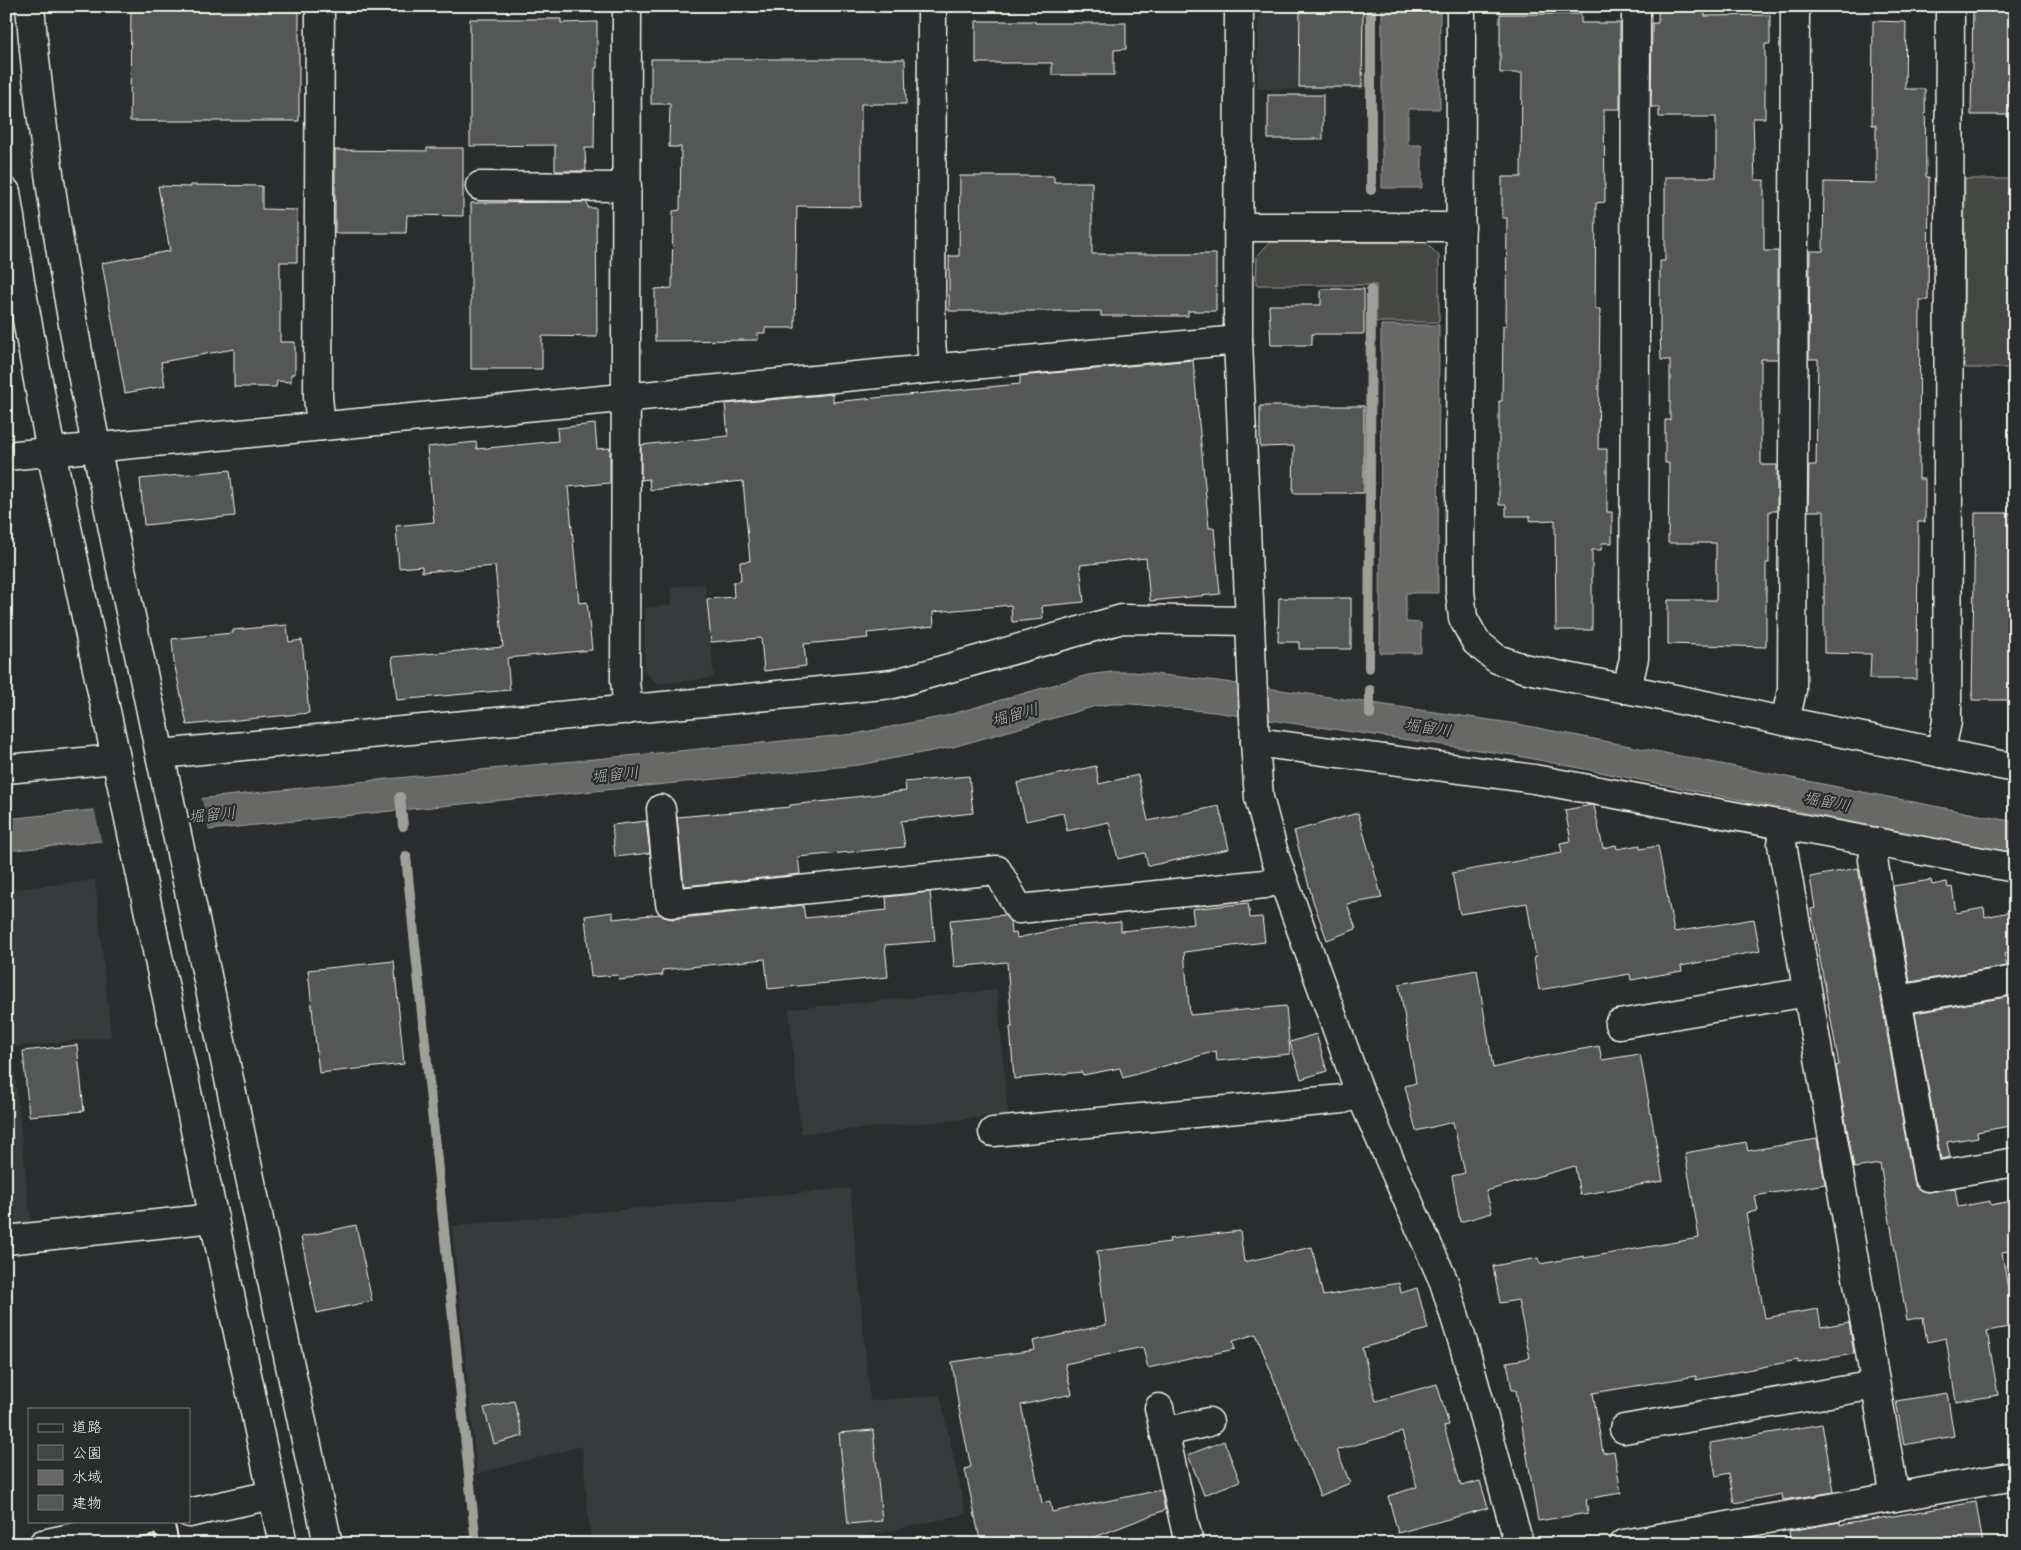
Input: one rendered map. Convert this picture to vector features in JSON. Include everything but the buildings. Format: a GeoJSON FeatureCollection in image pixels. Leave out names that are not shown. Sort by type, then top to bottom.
{"type":"FeatureCollection","features":[{"type":"Feature","properties":{"kind":"street"},"geometry":{"type":"LineString","coordinates":[[30,6],[41,113],[53,197],[95,448],[328,1544]]}},
{"type":"Feature","properties":{"kind":"street"},"geometry":{"type":"LineString","coordinates":[[320,6],[318,397],[321,426]]}},
{"type":"Feature","properties":{"kind":"street"},"geometry":{"type":"LineString","coordinates":[[627,6],[625,681],[628,710]]}},
{"type":"Feature","properties":{"kind":"street"},"geometry":{"type":"LineString","coordinates":[[932,6],[931,339],[933,368]]}},
{"type":"Feature","properties":{"kind":"street"},"geometry":{"type":"LineString","coordinates":[[1239,6],[1238,340],[1259,798],[1266,828],[1282,878],[1360,1093],[1444,1282],[1455,1314],[1519,1544]]}},
{"type":"Feature","properties":{"kind":"street"},"geometry":{"type":"LineString","coordinates":[[1461,6],[1460,591],[1463,618],[1476,642],[1497,660],[1523,668],[2015,768]]}},
{"type":"Feature","properties":{"kind":"street"},"geometry":{"type":"LineString","coordinates":[[1627,689],[1634,658],[1636,6]]}},
{"type":"Feature","properties":{"kind":"street"},"geometry":{"type":"LineString","coordinates":[[1785,721],[1792,690],[1795,6]]}},
{"type":"Feature","properties":{"kind":"street"},"geometry":{"type":"LineString","coordinates":[[1940,753],[1947,712],[1950,6]]}},
{"type":"Feature","properties":{"kind":"street"},"geometry":{"type":"LineString","coordinates":[[480,186],[627,187]]}},
{"type":"Feature","properties":{"kind":"street"},"geometry":{"type":"LineString","coordinates":[[6,192],[51,452],[283,1544]]}},
{"type":"Feature","properties":{"kind":"street"},"geometry":{"type":"LineString","coordinates":[[1238,226],[1461,227]]}},
{"type":"Feature","properties":{"kind":"street"},"geometry":{"type":"LineString","coordinates":[[6,456],[1238,340]]}},
{"type":"Feature","properties":{"kind":"street"},"geometry":{"type":"LineString","coordinates":[[160,754],[893,684],[1122,619],[1250,621]]}},
{"type":"Feature","properties":{"kind":"street"},"geometry":{"type":"LineString","coordinates":[[1255,736],[1534,780],[2015,868]]}},
{"type":"Feature","properties":{"kind":"street"},"geometry":{"type":"LineString","coordinates":[[6,769],[116,759]]}},
{"type":"Feature","properties":{"kind":"street"},"geometry":{"type":"LineString","coordinates":[[661,810],[670,903],[997,870],[1019,909],[1265,884],[1282,878]]}},
{"type":"Feature","properties":{"kind":"street"},"geometry":{"type":"LineString","coordinates":[[1785,826],[1782,844],[1895,1497]]}},
{"type":"Feature","properties":{"kind":"street"},"geometry":{"type":"LineString","coordinates":[[1876,842],[1873,860],[1928,1177],[2015,1162]]}},
{"type":"Feature","properties":{"kind":"street"},"geometry":{"type":"LineString","coordinates":[[1898,1000],[2015,980]]}},
{"type":"Feature","properties":{"kind":"street"},"geometry":{"type":"LineString","coordinates":[[1619,1024],[1807,992]]}},
{"type":"Feature","properties":{"kind":"street"},"geometry":{"type":"LineString","coordinates":[[993,1132],[1343,1099],[1360,1093]]}},
{"type":"Feature","properties":{"kind":"street"},"geometry":{"type":"LineString","coordinates":[[6,1240],[214,1218]]}},
{"type":"Feature","properties":{"kind":"street"},"geometry":{"type":"LineString","coordinates":[[1624,1429],[1875,1385]]}},
{"type":"Feature","properties":{"kind":"street"},"geometry":{"type":"LineString","coordinates":[[1189,1544],[1162,1420],[1209,1422]]}},
{"type":"Feature","properties":{"kind":"street"},"geometry":{"type":"LineString","coordinates":[[1624,1544],[2015,1476]]}},
{"type":"Feature","properties":{"kind":"street"},"geometry":{"type":"LineString","coordinates":[[190,1513],[272,1495]]}},
{"type":"Feature","properties":{"kind":"street"},"geometry":{"type":"LineString","coordinates":[[43,1544],[144,1522]]}},
{"type":"Feature","properties":{"kind":"lane"},"geometry":{"type":"LineString","coordinates":[[163,1522],[168,1544]]}},
{"type":"Feature","properties":{"kind":"shaded area"},"geometry":{"type":"Polygon","coordinates":[[[1258,6],[1366,6],[1366,89],[1257,89],[1258,6]]]}},
{"type":"Feature","properties":{"kind":"shaded area"},"geometry":{"type":"Polygon","coordinates":[[[705,584],[714,678],[657,684],[644,671],[645,608],[672,605],[671,587],[705,584]]]}},
{"type":"Feature","properties":{"kind":"shaded area"},"geometry":{"type":"Polygon","coordinates":[[[95,880],[111,1037],[12,1047],[31,1224],[6,1227],[6,890],[95,880]]]}},
{"type":"Feature","properties":{"kind":"shaded area"},"geometry":{"type":"Polygon","coordinates":[[[997,990],[1008,1115],[801,1134],[789,1009],[997,990]]]}},
{"type":"Feature","properties":{"kind":"shaded area"},"geometry":{"type":"Polygon","coordinates":[[[850,1188],[870,1401],[940,1395],[966,1514],[857,1538],[857,1544],[591,1544],[582,1446],[477,1474],[452,1226],[850,1188]]]}},
{"type":"Feature","properties":{"kind":"green space"},"geometry":{"type":"Polygon","coordinates":[[[1965,179],[2015,179],[2015,368],[1964,368],[1965,179]]]}},
{"type":"Feature","properties":{"kind":"green space"},"geometry":{"type":"Polygon","coordinates":[[[1270,242],[1426,243],[1439,256],[1439,322],[1376,322],[1376,285],[1256,285],[1257,256],[1270,242]]]}},
{"type":"Feature","properties":{"kind":"water"},"geometry":{"type":"Polygon","coordinates":[[[1382,6],[1440,6],[1440,109],[1408,109],[1408,145],[1422,145],[1422,188],[1382,188],[1382,6]]]}},
{"type":"Feature","properties":{"kind":"water"},"geometry":{"type":"Polygon","coordinates":[[[1381,325],[1439,325],[1438,593],[1406,593],[1406,622],[1421,623],[1421,653],[1380,653],[1381,325]]]}},
{"type":"Feature","properties":{"kind":"water","name":"堀留川"},"geometry":{"type":"Polygon","coordinates":[[[1134,672],[1218,681],[1518,724],[2015,822],[2015,854],[1513,755],[1214,712],[1132,704],[1096,706],[953,747],[859,765],[6,851],[6,819],[397,778],[855,734],[945,716],[1088,675],[1134,672]]]}},
{"type":"Feature","properties":{"kind":"pier"},"geometry":{"type":"Polygon","coordinates":[[[201,796],[209,832],[102,844],[94,807],[201,796]]]}},
{"type":"Feature","properties":{"kind":"waterway"},"geometry":{"type":"LineString","coordinates":[[1371,6],[1371,190]]}},
{"type":"Feature","properties":{"kind":"waterway"},"geometry":{"type":"LineString","coordinates":[[1369,668],[1371,290]]}},
{"type":"Feature","properties":{"kind":"waterway"},"geometry":{"type":"LineString","coordinates":[[1370,690],[1370,714]]}},
{"type":"Feature","properties":{"kind":"waterway"},"geometry":{"type":"LineString","coordinates":[[400,797],[403,826]]}},
{"type":"Feature","properties":{"kind":"waterway"},"geometry":{"type":"LineString","coordinates":[[406,856],[476,1544]]}}]}
